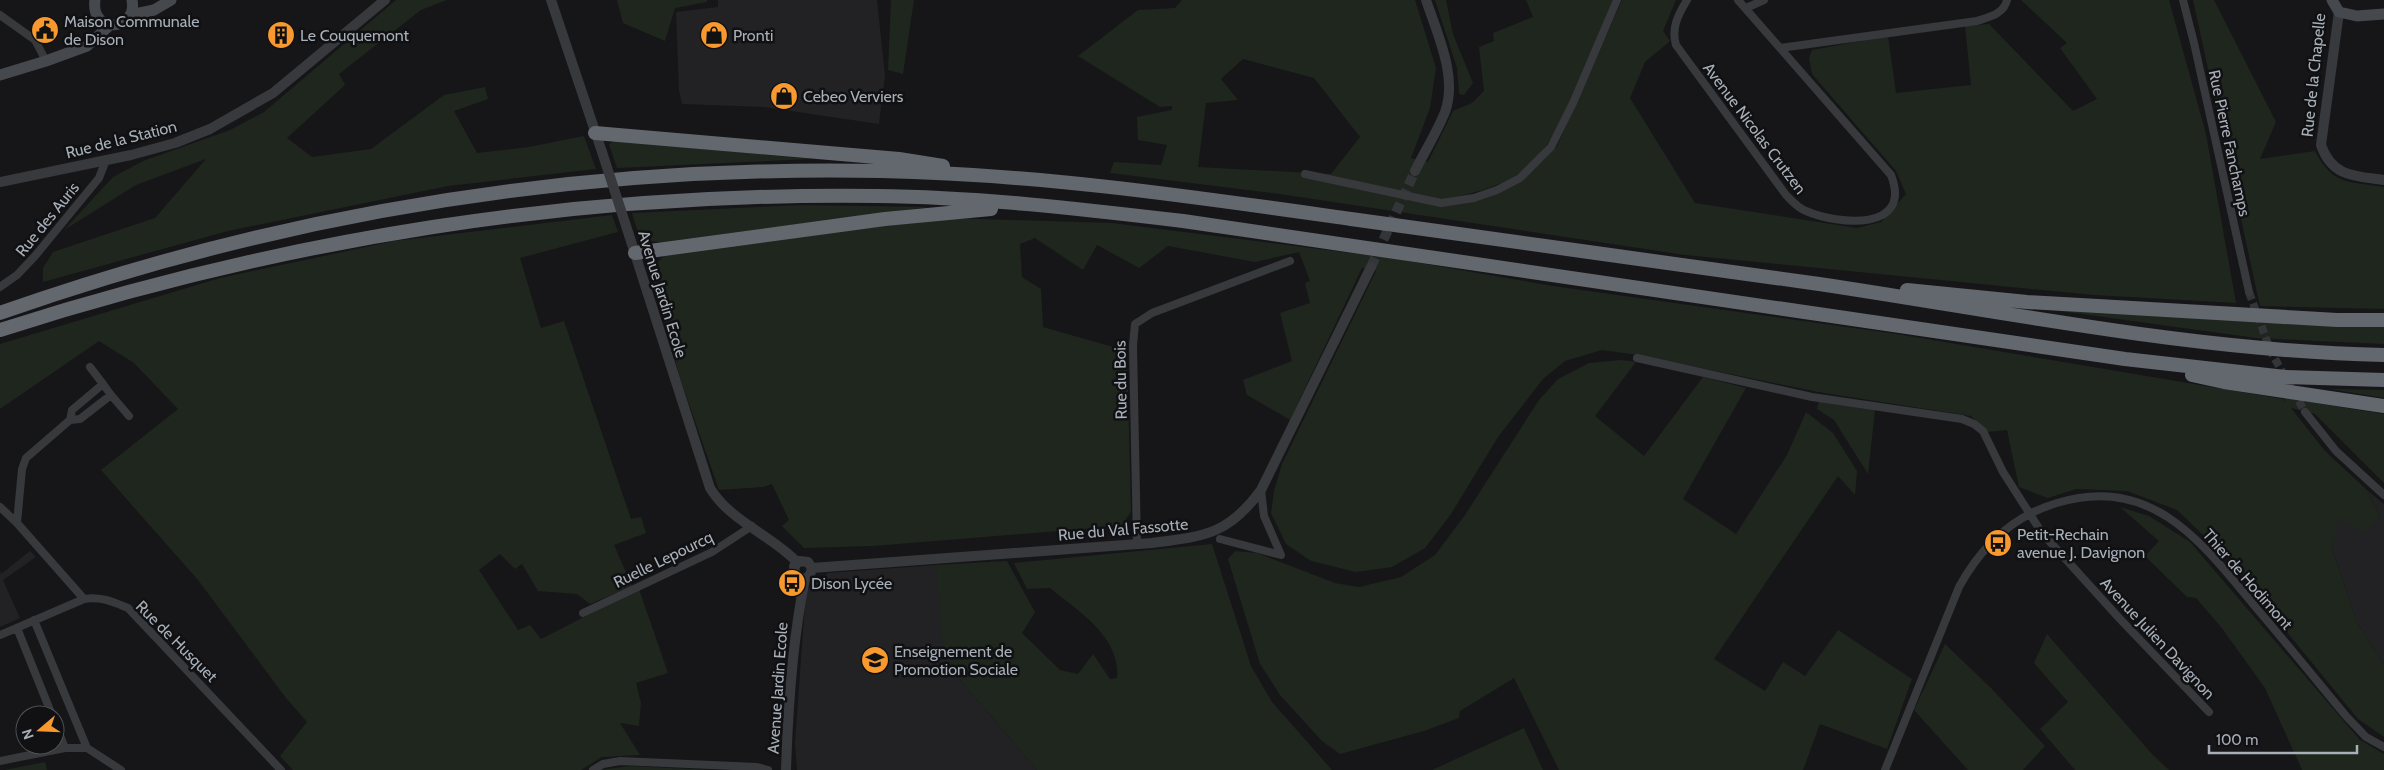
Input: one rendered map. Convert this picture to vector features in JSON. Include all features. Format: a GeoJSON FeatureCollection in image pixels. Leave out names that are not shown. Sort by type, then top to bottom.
{"type":"FeatureCollection","features":[{"type":"Feature","properties":{"kind":"highway"},"geometry":{"type":"LineString","coordinates":[[595,133],[899,159],[1013,177],[1194,196],[1821,285],[2182,340],[2266,350],[2384,355]]}},
{"type":"Feature","properties":{"kind":"highway"},"geometry":{"type":"LineString","coordinates":[[0,313],[103,278],[226,244],[335,218],[434,200],[534,187],[685,174],[782,171],[883,171],[1013,177]]}},
{"type":"Feature","properties":{"kind":"highway"},"geometry":{"type":"LineString","coordinates":[[0,330],[106,297],[220,268],[399,232],[537,212],[687,200],[782,196],[916,197],[1077,208],[1259,231],[2125,359],[2285,377],[2384,380]]}},
{"type":"Feature","properties":{"kind":"highway"},"geometry":{"type":"LineString","coordinates":[[635,253],[885,219],[1042,206]]}},
{"type":"Feature","properties":{"kind":"highway"},"geometry":{"type":"LineString","coordinates":[[1821,285],[1912,290],[2027,302],[2337,320],[2384,320]]}},
{"type":"Feature","properties":{"kind":"highway"},"geometry":{"type":"LineString","coordinates":[[2125,359],[2224,382],[2384,406]]}},
{"type":"Feature","properties":{"kind":"main road"},"geometry":{"type":"LineString","coordinates":[[95,0],[96,13],[104,22],[110,25]]}},
{"type":"Feature","properties":{"kind":"main road"},"geometry":{"type":"LineString","coordinates":[[130,15],[132,0]]}},
{"type":"Feature","properties":{"kind":"main road"},"geometry":{"type":"LineString","coordinates":[[0,75],[87,46],[110,25],[122,23],[130,15],[154,10],[171,0]]}},
{"type":"Feature","properties":{"kind":"main road","name":"Rue de la Chapelle"},"geometry":{"type":"LineString","coordinates":[[2332,0],[2338,12]]}},
{"type":"Feature","properties":{"kind":"main road"},"geometry":{"type":"LineString","coordinates":[[2338,12],[2357,16],[2384,14]]}},
{"type":"Feature","properties":{"kind":"street","name":"Rue de la Station"},"geometry":{"type":"LineString","coordinates":[[0,182],[106,160],[175,143],[210,129],[243,112],[273,93],[386,0]]}},
{"type":"Feature","properties":{"kind":"street","name":"Avenue Jardin Ecole"},"geometry":{"type":"LineString","coordinates":[[551,0],[710,488],[724,506],[786,550],[797,562]]}},
{"type":"Feature","properties":{"kind":"street"},"geometry":{"type":"LineString","coordinates":[[1415,170],[1445,112],[1448,96],[1446,64],[1426,0]]}},
{"type":"Feature","properties":{"kind":"street"},"geometry":{"type":"LineString","coordinates":[[1304,174],[1441,203],[1474,198],[1520,178],[1551,147],[1573,103],[1616,0]]}},
{"type":"Feature","properties":{"kind":"street","name":"Avenue Nicolas Crutzen"},"geometry":{"type":"LineString","coordinates":[[1686,0],[1673,32],[1676,46],[1786,195],[1805,211],[1817,215],[1858,222],[1879,218],[1891,209],[1894,192],[1891,175],[1780,48]]}},
{"type":"Feature","properties":{"kind":"street"},"geometry":{"type":"LineString","coordinates":[[1738,0],[1780,48],[1977,21],[1995,15],[2006,6],[2007,0]]}},
{"type":"Feature","properties":{"kind":"street"},"geometry":{"type":"LineString","coordinates":[[1746,8],[1764,0]]}},
{"type":"Feature","properties":{"kind":"street","name":"Rue Pierre Fanchamps"},"geometry":{"type":"LineString","coordinates":[[2183,0],[2249,292]]}},
{"type":"Feature","properties":{"kind":"street","name":"Rue de la Chapelle"},"geometry":{"type":"LineString","coordinates":[[2338,12],[2321,145],[2324,153],[2336,169],[2350,176],[2384,180]]}},
{"type":"Feature","properties":{"kind":"street"},"geometry":{"type":"LineString","coordinates":[[0,15],[35,40],[46,61]]}},
{"type":"Feature","properties":{"kind":"street","name":"Rue des Auris"},"geometry":{"type":"LineString","coordinates":[[0,287],[17,275],[35,256],[99,178],[106,160]]}},
{"type":"Feature","properties":{"kind":"street","name":"Rue du Bois"},"geometry":{"type":"LineString","coordinates":[[1137,544],[1133,345],[1135,324],[1152,313],[1290,261]]}},
{"type":"Feature","properties":{"kind":"street","name":"Rue du Val Fassotte"},"geometry":{"type":"LineString","coordinates":[[812,568],[1137,544],[1200,537],[1217,531],[1244,512],[1261,490],[1371,267]]}},
{"type":"Feature","properties":{"kind":"street","name":"Avenue Julien Davignon"},"geometry":{"type":"LineString","coordinates":[[1637,358],[1812,397],[1962,419],[1974,424],[1983,431],[2003,472],[2042,533],[2209,712]]}},
{"type":"Feature","properties":{"kind":"street"},"geometry":{"type":"LineString","coordinates":[[90,367],[129,416]]}},
{"type":"Feature","properties":{"kind":"street"},"geometry":{"type":"LineString","coordinates":[[70,420],[72,410],[103,384]]}},
{"type":"Feature","properties":{"kind":"street"},"geometry":{"type":"LineString","coordinates":[[17,523],[22,469],[26,458],[70,420],[80,419],[112,395]]}},
{"type":"Feature","properties":{"kind":"street"},"geometry":{"type":"LineString","coordinates":[[2305,412],[2336,451],[2384,495]]}},
{"type":"Feature","properties":{"kind":"street"},"geometry":{"type":"LineString","coordinates":[[1220,539],[1281,555],[1264,516],[1261,490]]}},
{"type":"Feature","properties":{"kind":"street","name":"Thier de Hodimont"},"geometry":{"type":"LineString","coordinates":[[1885,770],[1959,587],[1971,565],[2010,524],[2043,507],[2066,500],[2093,496],[2117,497],[2139,503],[2184,527],[2210,552],[2346,716],[2366,737],[2384,747]]}},
{"type":"Feature","properties":{"kind":"street"},"geometry":{"type":"LineString","coordinates":[[0,508],[17,523],[84,598]]}},
{"type":"Feature","properties":{"kind":"street","name":"Ruelle Lepourcq"},"geometry":{"type":"LineString","coordinates":[[583,613],[712,552],[752,526]]}},
{"type":"Feature","properties":{"kind":"street"},"geometry":{"type":"LineString","coordinates":[[805,561],[812,568],[810,575],[801,579],[794,569],[797,562],[805,561]]}},
{"type":"Feature","properties":{"kind":"street","name":"Avenue Jardin Ecole"},"geometry":{"type":"LineString","coordinates":[[786,770],[801,579]]}},
{"type":"Feature","properties":{"kind":"street","name":"Rue de Husquet"},"geometry":{"type":"LineString","coordinates":[[0,635],[84,598],[93,597],[128,608],[281,770]]}},
{"type":"Feature","properties":{"kind":"street"},"geometry":{"type":"LineString","coordinates":[[34,620],[87,748]]}},
{"type":"Feature","properties":{"kind":"street"},"geometry":{"type":"LineString","coordinates":[[17,628],[48,705]]}},
{"type":"Feature","properties":{"kind":"street"},"geometry":{"type":"LineString","coordinates":[[65,748],[87,748],[121,770]]}},
{"type":"Feature","properties":{"kind":"street"},"geometry":{"type":"LineString","coordinates":[[0,761],[30,755]]}},
{"type":"Feature","properties":{"kind":"street"},"geometry":{"type":"LineString","coordinates":[[593,770],[602,764],[620,761],[747,767],[768,770]]}},
{"type":"Feature","properties":{"kind":"shaded area"},"geometry":{"type":"Polygon","coordinates":[[[396,0],[447,0],[421,10],[339,74],[345,85],[287,138],[312,157],[371,149],[444,95],[485,87],[488,99],[454,111],[477,153],[529,147],[584,136],[596,169],[448,186],[228,231],[43,282],[43,268],[53,252],[155,218],[206,159],[136,185],[64,230],[113,177],[143,161],[230,130],[264,112],[396,0]]]}},
{"type":"Feature","properties":{"kind":"shaded area"},"geometry":{"type":"Polygon","coordinates":[[[617,0],[707,0],[707,2],[675,8],[665,41],[623,23],[617,0]]]}},
{"type":"Feature","properties":{"kind":"shaded area"},"geometry":{"type":"Polygon","coordinates":[[[718,0],[877,0],[885,75],[879,124],[764,107],[682,104],[679,91],[676,12],[718,7],[718,0]]]}},
{"type":"Feature","properties":{"kind":"shaded area"},"geometry":{"type":"Polygon","coordinates":[[[891,0],[914,0],[903,74],[888,70],[891,0]]]}},
{"type":"Feature","properties":{"kind":"shaded area"},"geometry":{"type":"Polygon","coordinates":[[[1182,0],[1415,0],[1436,68],[1430,108],[1411,158],[1428,162],[1453,111],[1472,103],[1484,91],[1479,47],[1494,41],[1493,33],[1533,17],[1526,0],[1613,0],[1566,112],[1542,152],[1529,166],[1511,179],[1469,194],[1448,199],[1448,204],[1486,198],[1527,176],[1557,146],[1622,0],[1676,0],[1663,31],[1670,41],[1645,62],[1630,98],[1695,203],[1857,228],[1881,222],[1906,194],[1896,171],[1812,74],[1809,58],[1812,50],[1888,36],[1896,93],[1971,85],[1965,26],[1989,24],[2073,111],[2097,99],[2060,48],[2067,43],[2021,0],[2169,0],[2206,134],[2236,303],[2094,295],[1685,255],[1273,193],[1110,173],[1114,162],[1161,165],[1167,145],[1138,140],[1137,117],[1172,110],[1172,106],[1160,107],[1078,56],[1138,10],[1175,8],[1182,0]],[[1243,59],[1221,79],[1238,100],[1206,103],[1198,167],[1331,174],[1360,137],[1314,78],[1243,59]]]}},
{"type":"Feature","properties":{"kind":"shaded area"},"geometry":{"type":"Polygon","coordinates":[[[1435,0],[1446,0],[1453,34],[1473,83],[1464,95],[1459,94],[1457,68],[1435,0]]]}},
{"type":"Feature","properties":{"kind":"shaded area"},"geometry":{"type":"Polygon","coordinates":[[[2193,0],[2214,0],[2276,122],[2260,159],[2315,151],[2328,171],[2343,180],[2384,187],[2384,309],[2260,306],[2193,0]]]}},
{"type":"Feature","properties":{"kind":"shaded area"},"geometry":{"type":"Polygon","coordinates":[[[615,141],[812,159],[617,168],[609,144],[615,141]]]}},
{"type":"Feature","properties":{"kind":"shaded area"},"geometry":{"type":"Polygon","coordinates":[[[800,205],[929,207],[662,242],[654,242],[644,238],[638,231],[632,213],[800,205]]]}},
{"type":"Feature","properties":{"kind":"shaded area"},"geometry":{"type":"Polygon","coordinates":[[[612,215],[618,232],[520,258],[541,328],[564,321],[631,519],[641,517],[646,533],[614,545],[632,586],[590,604],[577,594],[538,591],[522,564],[515,569],[500,554],[479,570],[518,630],[530,625],[541,639],[639,589],[668,673],[636,683],[641,703],[639,726],[620,723],[640,755],[602,757],[581,770],[293,770],[280,756],[307,722],[286,698],[198,580],[101,470],[178,409],[134,363],[99,341],[0,409],[0,344],[220,278],[394,241],[612,215]]]}},
{"type":"Feature","properties":{"kind":"shaded area"},"geometry":{"type":"Polygon","coordinates":[[[947,218],[1112,223],[1391,258],[1553,286],[1897,334],[2283,399],[2286,402],[2284,398],[2384,414],[2384,483],[2315,414],[2291,408],[2325,451],[2367,490],[2380,517],[2365,532],[2339,519],[2332,548],[2357,622],[2384,665],[2384,737],[2358,719],[2224,555],[2177,510],[2127,491],[2076,489],[2048,498],[2019,487],[2007,430],[1987,432],[1971,416],[1818,392],[1638,355],[1602,350],[1565,361],[1543,379],[1498,437],[1451,514],[1425,548],[1392,567],[1356,572],[1311,561],[1286,544],[1271,513],[1274,491],[1282,464],[1376,271],[1362,268],[1290,420],[1247,395],[1243,380],[1292,361],[1280,313],[1310,303],[1305,283],[1310,281],[1299,252],[1255,262],[1168,246],[1139,268],[1097,245],[1083,270],[1035,238],[1020,244],[1022,277],[1041,289],[1043,327],[1127,351],[1131,512],[1121,526],[873,546],[804,548],[782,526],[789,520],[772,484],[763,487],[719,490],[681,381],[653,282],[653,272],[657,263],[666,254],[947,218]]]}},
{"type":"Feature","properties":{"kind":"shaded area"},"geometry":{"type":"Polygon","coordinates":[[[2038,308],[2384,326],[2384,344],[2256,338],[2038,308]]]}},
{"type":"Feature","properties":{"kind":"shaded area"},"geometry":{"type":"Polygon","coordinates":[[[1621,360],[1636,362],[1595,416],[1644,456],[1703,377],[1746,388],[1683,499],[1736,534],[1787,455],[1806,412],[1833,433],[1857,471],[1855,495],[1838,476],[1714,659],[1765,691],[1783,662],[1805,676],[1838,630],[1912,679],[1887,749],[1820,724],[1803,770],[1559,770],[1514,678],[1460,711],[1459,718],[1424,731],[1340,754],[1322,741],[1280,695],[1260,664],[1228,559],[1235,551],[1257,553],[1335,583],[1359,587],[1401,577],[1435,555],[1465,515],[1539,400],[1558,379],[1589,363],[1621,360]]]}},
{"type":"Feature","properties":{"kind":"shaded area"},"geometry":{"type":"Polygon","coordinates":[[[2330,389],[2384,390],[2384,398],[2330,389]]]}},
{"type":"Feature","properties":{"kind":"shaded area"},"geometry":{"type":"Polygon","coordinates":[[[1819,401],[1875,410],[1868,474],[1834,420],[1817,409],[1819,401]]]}},
{"type":"Feature","properties":{"kind":"shaded area"},"geometry":{"type":"Polygon","coordinates":[[[2367,490],[2384,504],[2384,665],[2357,622],[2332,548],[2338,519],[2380,517],[2367,490]]]}},
{"type":"Feature","properties":{"kind":"shaded area"},"geometry":{"type":"Polygon","coordinates":[[[2120,507],[2149,516],[2190,542],[2360,740],[2384,754],[2384,770],[2302,770],[2265,688],[2221,627],[2196,598],[2187,597],[2145,556],[2159,541],[2120,507]]]}},
{"type":"Feature","properties":{"kind":"shaded area"},"geometry":{"type":"Polygon","coordinates":[[[1212,544],[1251,666],[1272,702],[1332,770],[1037,770],[955,674],[943,646],[936,565],[1007,561],[1035,612],[1022,633],[1060,670],[1078,674],[1093,654],[1110,679],[1117,678],[1116,663],[1112,650],[1105,638],[1085,616],[1050,588],[1027,589],[1014,563],[1212,544]]]}},
{"type":"Feature","properties":{"kind":"shaded area"},"geometry":{"type":"Polygon","coordinates":[[[30,551],[36,557],[3,580],[20,618],[0,627],[0,571],[1,574],[30,551]]]}},
{"type":"Feature","properties":{"kind":"shaded area","name":"Enseignement de Promotion Sociale"},"geometry":{"type":"Polygon","coordinates":[[[936,565],[955,674],[1037,770],[797,770],[795,742],[806,591],[828,573],[936,565]]]}},
{"type":"Feature","properties":{"kind":"shaded area"},"geometry":{"type":"Polygon","coordinates":[[[2047,634],[2152,754],[2169,770],[2075,770],[2040,729],[2068,702],[2034,663],[2047,634]]]}},
{"type":"Feature","properties":{"kind":"shaded area"},"geometry":{"type":"Polygon","coordinates":[[[1945,644],[1991,688],[2045,746],[2023,770],[1968,770],[1914,710],[1945,644]]]}},
{"type":"Feature","properties":{"kind":"shaded area"},"geometry":{"type":"Polygon","coordinates":[[[1524,728],[1543,770],[1432,770],[1524,728]]]}},
{"type":"Feature","properties":{"kind":"shaded area"},"geometry":{"type":"Polygon","coordinates":[[[45,762],[47,770],[5,770],[45,762]]]}},
{"type":"Feature","properties":{"kind":"shaded area"},"geometry":{"type":"Polygon","coordinates":[[[629,766],[711,770],[601,770],[629,766]]]}},
{"type":"Feature","properties":{"kind":"tunnel"},"geometry":{"type":"LineString","coordinates":[[1371,267],[1415,171]]}},
{"type":"Feature","properties":{"kind":"tunnel"},"geometry":{"type":"LineString","coordinates":[[2249,292],[2271,352],[2305,412]]}},
{"type":"Feature","properties":{"kind":"place","name":"Maison Communale de Dison"},"geometry":{"type":"Point","coordinates":[45,30]}},
{"type":"Feature","properties":{"kind":"place","name":"Le Couquemont"},"geometry":{"type":"Point","coordinates":[281,35]}},
{"type":"Feature","properties":{"kind":"place","name":"Pronti"},"geometry":{"type":"Point","coordinates":[714,35]}},
{"type":"Feature","properties":{"kind":"place","name":"Cebeo Verviers"},"geometry":{"type":"Point","coordinates":[784,96]}},
{"type":"Feature","properties":{"kind":"place","name":"Petit-Rechain avenue J. Davignon"},"geometry":{"type":"Point","coordinates":[1998,543]}},
{"type":"Feature","properties":{"kind":"place","name":"Dison Lycée"},"geometry":{"type":"Point","coordinates":[792,583]}},
{"type":"Feature","properties":{"kind":"place","name":"Enseignement de Promotion Sociale"},"geometry":{"type":"Point","coordinates":[875,660]}}]}
